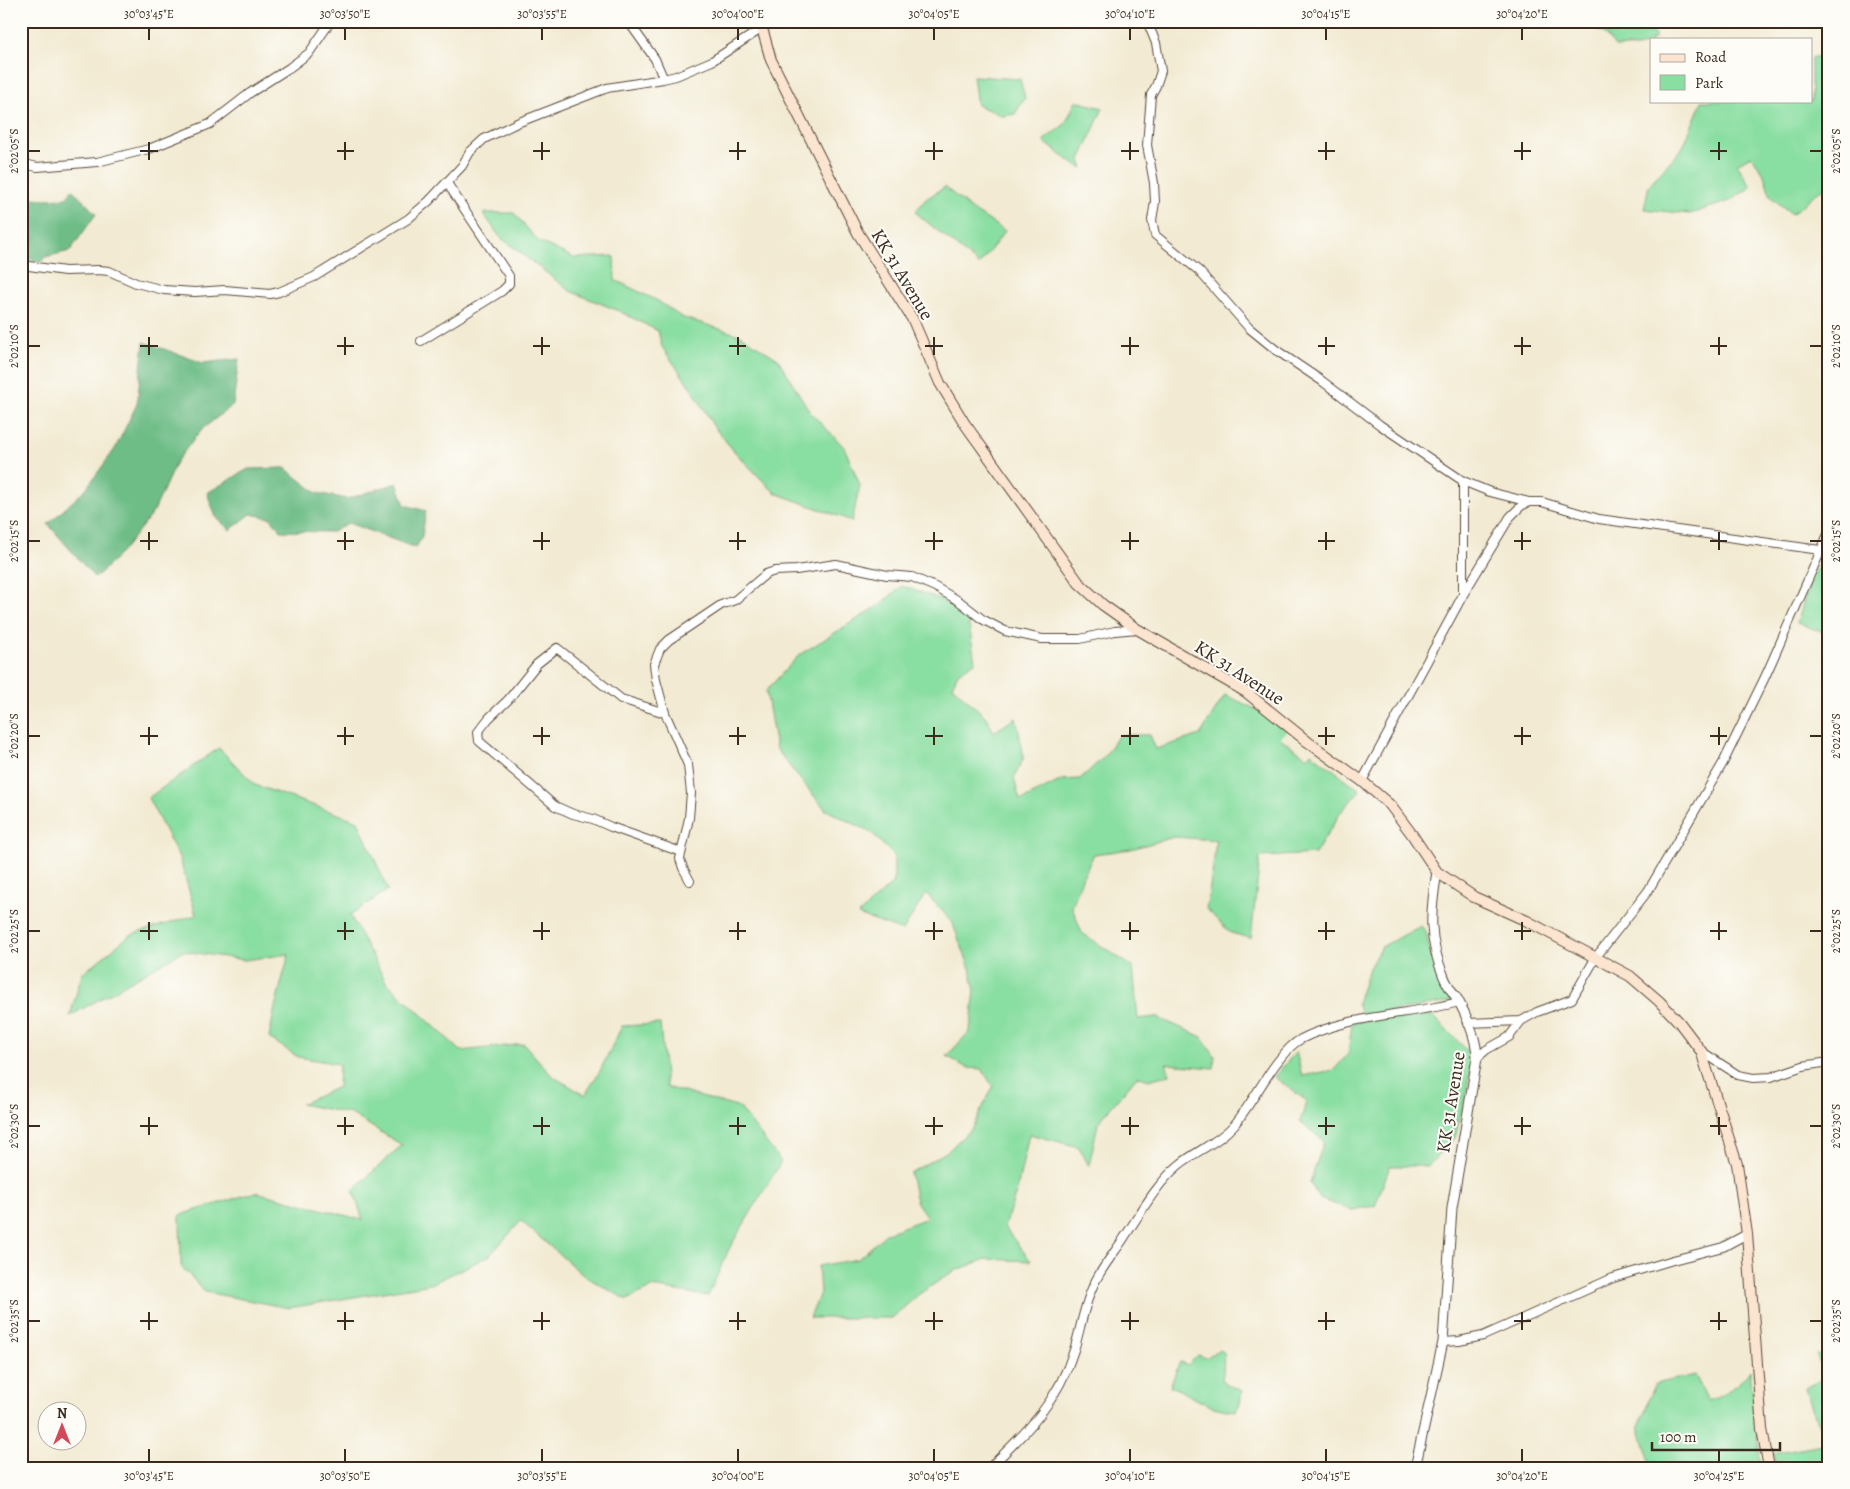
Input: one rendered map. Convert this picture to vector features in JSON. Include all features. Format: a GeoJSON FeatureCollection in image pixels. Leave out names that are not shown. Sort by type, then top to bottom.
{"type":"FeatureCollection","features":[{"type":"Feature","properties":{"kind":"main road","name":"KK 31 Avenue"},"geometry":{"type":"LineString","coordinates":[[760,25],[771,60],[858,233],[913,320],[940,383],[965,424],[1079,583],[1103,605],[1137,629],[1246,692],[1308,742],[1362,781],[1390,805],[1411,832],[1437,872]]}},
{"type":"Feature","properties":{"kind":"main road"},"geometry":{"type":"LineString","coordinates":[[1437,872],[1474,897],[1527,921],[1630,976],[1659,1001],[1679,1022],[1700,1051],[1737,1164],[1747,1234],[1762,1429],[1769,1468]]}},
{"type":"Feature","properties":{"kind":"street"},"geometry":{"type":"LineString","coordinates":[[21,163],[37,167],[97,162],[149,149],[210,124],[267,80],[289,68],[309,53],[331,21]]}},
{"type":"Feature","properties":{"kind":"street"},"geometry":{"type":"LineString","coordinates":[[628,21],[655,59],[662,75]]}},
{"type":"Feature","properties":{"kind":"street"},"geometry":{"type":"LineString","coordinates":[[1147,21],[1156,43],[1161,71],[1151,95],[1147,145],[1154,183],[1155,202],[1152,220],[1155,235],[1198,271],[1249,328],[1269,345],[1322,381],[1380,425],[1463,481],[1490,492],[1529,502],[1542,502],[1599,519],[1820,550],[1829,546]]}},
{"type":"Feature","properties":{"kind":"street"},"geometry":{"type":"LineString","coordinates":[[21,261],[29,266],[65,271],[110,271],[136,283],[164,290],[181,292],[226,290],[270,294],[278,292],[314,277],[362,245],[398,225],[429,202],[462,166],[470,152],[484,139],[517,123],[607,88],[663,80],[676,76],[712,61],[760,25]]}},
{"type":"Feature","properties":{"kind":"street"},"geometry":{"type":"LineString","coordinates":[[420,341],[502,291],[509,284],[509,276],[447,182]]}},
{"type":"Feature","properties":{"kind":"street"},"geometry":{"type":"LineString","coordinates":[[1463,481],[1463,595]]}},
{"type":"Feature","properties":{"kind":"street"},"geometry":{"type":"LineString","coordinates":[[1362,781],[1463,595],[1510,518],[1521,506],[1529,502]]}},
{"type":"Feature","properties":{"kind":"street"},"geometry":{"type":"LineString","coordinates":[[1477,1058],[1486,1050],[1509,1037],[1521,1021],[1537,1012],[1572,999],[1596,957],[1648,891],[1723,763],[1766,675],[1829,532]]}},
{"type":"Feature","properties":{"kind":"street"},"geometry":{"type":"LineString","coordinates":[[690,881],[680,859],[690,818],[691,793],[688,765],[665,713],[656,680],[654,664],[660,649],[669,640],[721,605],[735,600],[766,574],[776,571],[836,564],[879,574],[912,577],[959,601],[982,619],[1005,632],[1042,639],[1080,639],[1137,629]]}},
{"type":"Feature","properties":{"kind":"street"},"geometry":{"type":"LineString","coordinates":[[665,713],[621,699],[556,648],[538,664],[478,732],[479,741],[555,806],[681,852]]}},
{"type":"Feature","properties":{"kind":"street","name":"KK 31 Avenue"},"geometry":{"type":"LineString","coordinates":[[1415,1468],[1443,1342],[1452,1208],[1477,1058],[1474,1034],[1459,1002],[1444,978],[1431,930],[1433,896],[1437,872]]}},
{"type":"Feature","properties":{"kind":"street"},"geometry":{"type":"LineString","coordinates":[[989,1468],[1025,1434],[1049,1404],[1063,1380],[1074,1351],[1086,1305],[1095,1282],[1148,1202],[1179,1165],[1222,1136],[1233,1125],[1246,1110],[1269,1073],[1290,1048],[1299,1040],[1342,1024],[1459,1002]]}},
{"type":"Feature","properties":{"kind":"street"},"geometry":{"type":"LineString","coordinates":[[1468,1022],[1521,1021]]}},
{"type":"Feature","properties":{"kind":"street"},"geometry":{"type":"LineString","coordinates":[[1700,1051],[1738,1075],[1753,1078],[1771,1077],[1803,1066],[1829,1062]]}},
{"type":"Feature","properties":{"kind":"street"},"geometry":{"type":"LineString","coordinates":[[1443,1342],[1483,1336],[1612,1278],[1723,1247],[1747,1234]]}},
{"type":"Feature","properties":{"kind":"green space"},"geometry":{"type":"Polygon","coordinates":[[[1578,21],[1599,21],[1616,27],[1639,24],[1655,35],[1655,38],[1650,38],[1650,44],[1636,47],[1615,47],[1604,33],[1578,21]]]}},
{"type":"Feature","properties":{"kind":"green space"},"geometry":{"type":"Polygon","coordinates":[[[1829,54],[1829,185],[1792,214],[1771,197],[1763,172],[1751,156],[1737,164],[1751,187],[1730,201],[1690,214],[1644,209],[1649,185],[1683,147],[1702,102],[1812,102],[1812,58],[1829,54]]]}},
{"type":"Feature","properties":{"kind":"green space"},"geometry":{"type":"Polygon","coordinates":[[[973,76],[1020,79],[1025,98],[1015,114],[1003,116],[977,105],[973,76]]]}},
{"type":"Feature","properties":{"kind":"green space"},"geometry":{"type":"Polygon","coordinates":[[[1076,101],[1103,108],[1080,160],[1083,168],[1072,163],[1043,141],[1065,124],[1076,101]]]}},
{"type":"Feature","properties":{"kind":"green space"},"geometry":{"type":"Polygon","coordinates":[[[945,187],[971,209],[1005,231],[979,265],[915,212],[926,199],[945,187]]]}},
{"type":"Feature","properties":{"kind":"green space"},"geometry":{"type":"Polygon","coordinates":[[[72,189],[96,214],[70,251],[45,257],[40,263],[21,255],[21,197],[67,198],[72,189]]]}},
{"type":"Feature","properties":{"kind":"green space"},"geometry":{"type":"Polygon","coordinates":[[[483,213],[514,213],[538,241],[574,258],[614,256],[615,280],[658,301],[681,317],[740,335],[778,359],[810,412],[844,447],[860,485],[852,521],[775,493],[734,451],[714,427],[694,392],[662,347],[658,331],[619,311],[570,291],[500,237],[483,213]]]}},
{"type":"Feature","properties":{"kind":"green space"},"geometry":{"type":"Polygon","coordinates":[[[144,342],[203,363],[239,359],[233,405],[201,430],[176,462],[154,511],[122,552],[95,578],[48,524],[85,490],[115,449],[137,404],[144,342]]]}},
{"type":"Feature","properties":{"kind":"green space"},"geometry":{"type":"Polygon","coordinates":[[[285,468],[317,493],[347,499],[397,483],[405,505],[426,511],[422,536],[416,548],[348,523],[333,532],[281,531],[271,518],[251,514],[230,530],[216,517],[207,493],[248,469],[285,468]]]}},
{"type":"Feature","properties":{"kind":"green space"},"geometry":{"type":"Polygon","coordinates":[[[1829,557],[1829,634],[1797,623],[1813,576],[1823,561],[1829,557]]]}},
{"type":"Feature","properties":{"kind":"green space"},"geometry":{"type":"Polygon","coordinates":[[[902,586],[940,599],[968,619],[975,662],[958,673],[952,686],[986,717],[994,732],[1016,718],[1024,757],[1014,778],[1020,801],[1062,780],[1080,779],[1104,757],[1119,735],[1150,735],[1156,749],[1200,735],[1225,695],[1291,727],[1280,738],[1307,757],[1311,753],[1360,790],[1341,812],[1315,854],[1260,857],[1251,938],[1231,933],[1206,909],[1216,840],[1174,837],[1131,849],[1094,854],[1083,876],[1072,907],[1082,933],[1133,967],[1138,1019],[1156,1017],[1202,1037],[1215,1056],[1214,1068],[1166,1064],[1170,1074],[1149,1080],[1137,1076],[1098,1123],[1089,1166],[1079,1147],[1029,1134],[1017,1190],[1004,1227],[1031,1261],[986,1259],[952,1272],[918,1295],[892,1318],[810,1318],[820,1293],[818,1266],[858,1259],[887,1233],[927,1218],[916,1201],[910,1173],[948,1151],[972,1128],[993,1087],[982,1069],[967,1068],[947,1056],[970,1031],[975,991],[970,968],[952,922],[926,893],[903,931],[858,915],[894,882],[894,856],[871,832],[826,810],[776,748],[766,691],[799,655],[880,605],[902,586]]]}},
{"type":"Feature","properties":{"kind":"green space"},"geometry":{"type":"Polygon","coordinates":[[[219,748],[255,785],[358,821],[388,890],[350,915],[386,982],[461,1051],[524,1044],[552,1076],[585,1095],[600,1071],[622,1026],[660,1024],[666,1087],[740,1108],[781,1162],[730,1247],[708,1296],[652,1287],[627,1300],[583,1275],[521,1221],[489,1256],[431,1284],[289,1308],[205,1292],[181,1266],[180,1215],[256,1192],[363,1220],[353,1190],[402,1145],[351,1114],[301,1104],[338,1087],[339,1064],[298,1057],[269,1038],[289,954],[245,960],[183,951],[70,1016],[82,974],[130,935],[196,915],[180,859],[148,798],[219,748]]]}},
{"type":"Feature","properties":{"kind":"green space"},"geometry":{"type":"Polygon","coordinates":[[[1421,926],[1426,932],[1433,965],[1438,968],[1451,1002],[1362,1016],[1357,1003],[1369,968],[1381,947],[1421,926]]]}},
{"type":"Feature","properties":{"kind":"green space"},"geometry":{"type":"Polygon","coordinates":[[[1430,1014],[1472,1055],[1467,1090],[1455,1138],[1428,1166],[1390,1166],[1375,1206],[1352,1210],[1320,1199],[1310,1183],[1324,1141],[1300,1122],[1307,1101],[1274,1077],[1296,1052],[1302,1076],[1334,1070],[1348,1054],[1352,1023],[1430,1014]]]}},
{"type":"Feature","properties":{"kind":"green space"},"geometry":{"type":"Polygon","coordinates":[[[1221,1350],[1224,1355],[1222,1379],[1224,1383],[1242,1391],[1240,1403],[1236,1411],[1211,1406],[1170,1386],[1180,1362],[1188,1365],[1198,1355],[1206,1358],[1221,1350]]]}},
{"type":"Feature","properties":{"kind":"green space"},"geometry":{"type":"Polygon","coordinates":[[[1829,1353],[1829,1468],[1777,1468],[1773,1453],[1822,1444],[1822,1429],[1811,1408],[1805,1388],[1824,1378],[1817,1355],[1829,1353]]]}},
{"type":"Feature","properties":{"kind":"green space"},"geometry":{"type":"Polygon","coordinates":[[[1750,1370],[1761,1468],[1652,1468],[1639,1426],[1655,1384],[1695,1375],[1708,1401],[1737,1384],[1750,1370]]]}}]}
